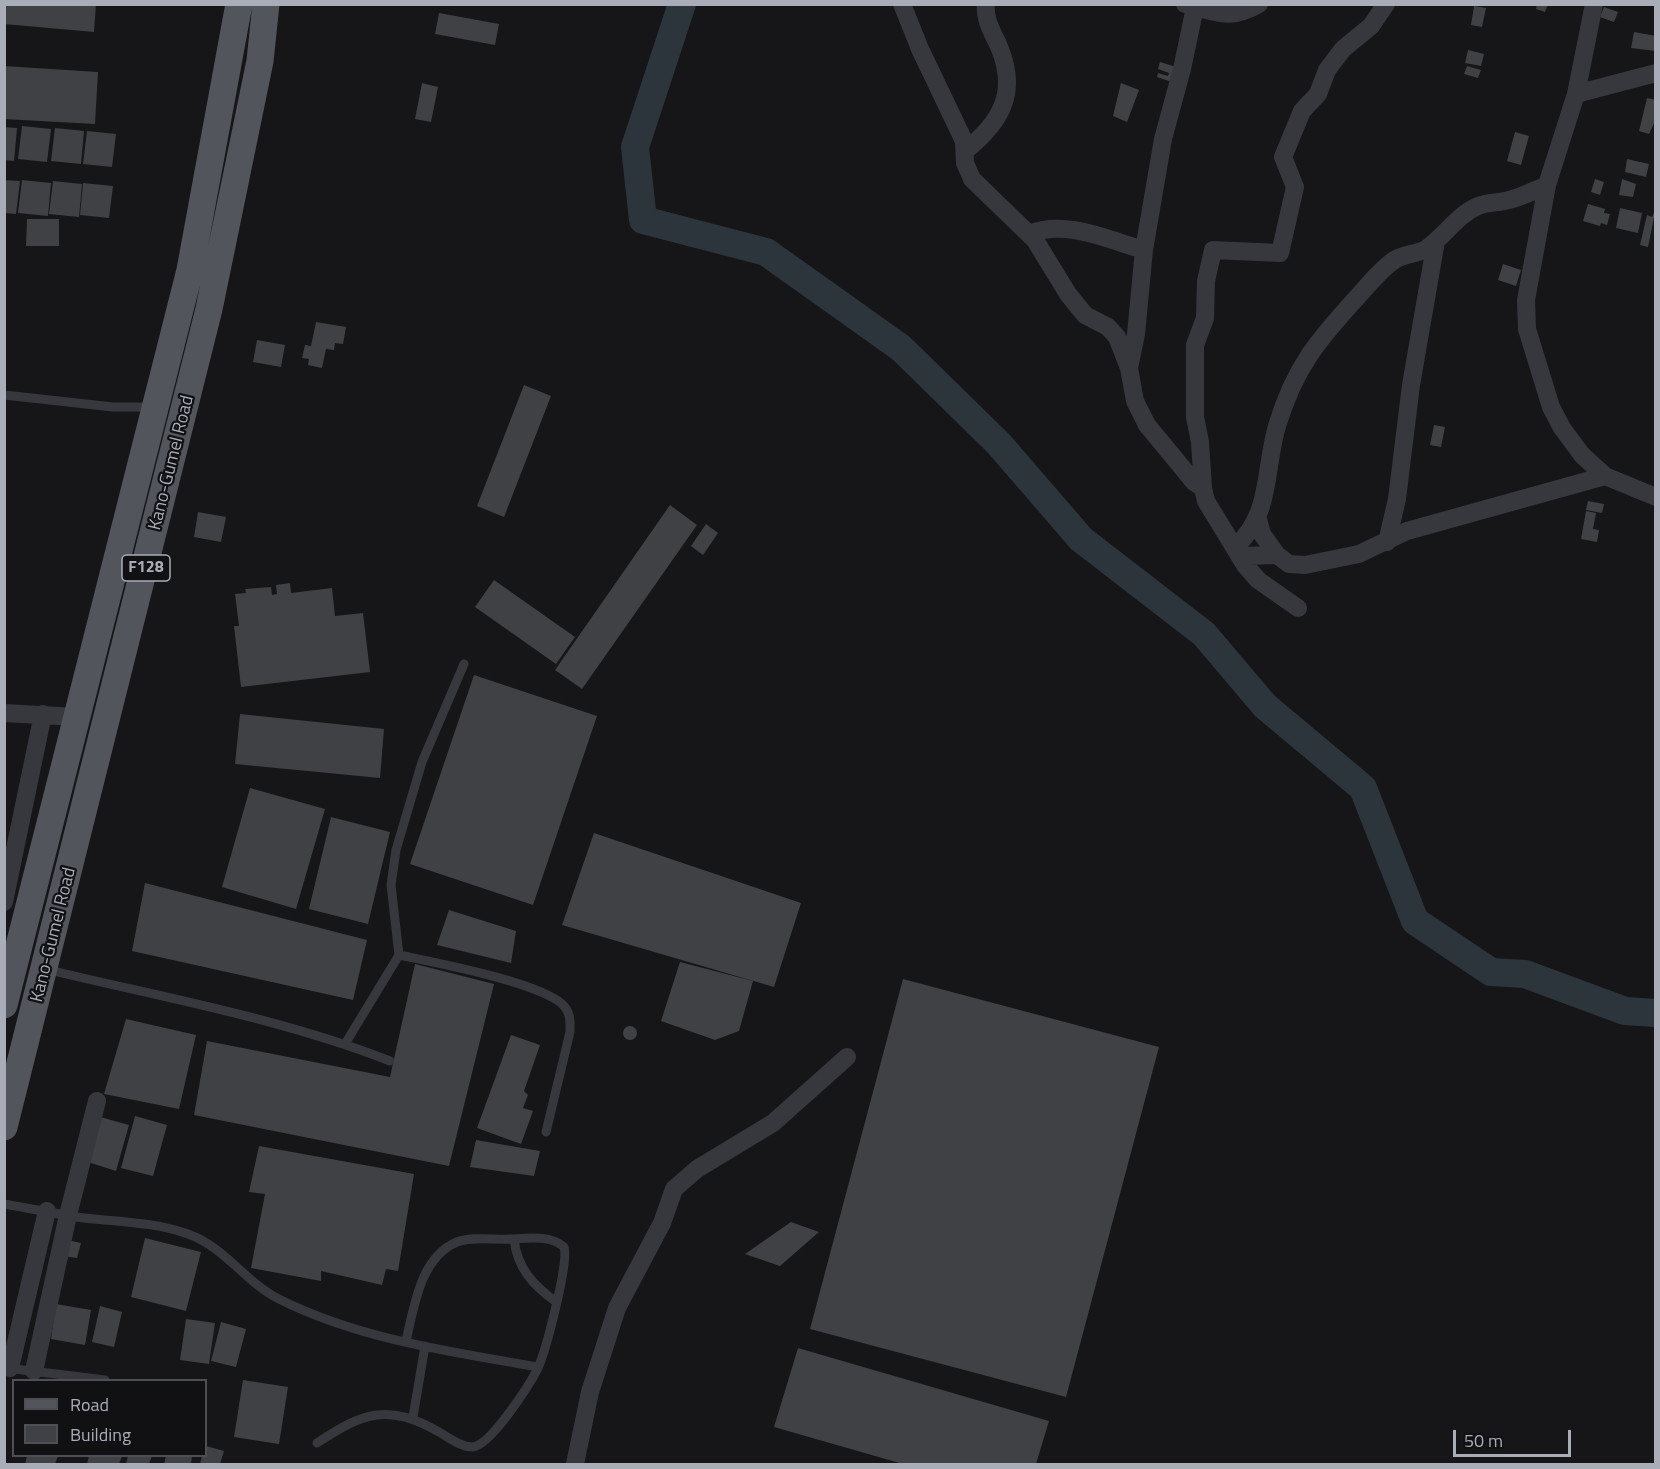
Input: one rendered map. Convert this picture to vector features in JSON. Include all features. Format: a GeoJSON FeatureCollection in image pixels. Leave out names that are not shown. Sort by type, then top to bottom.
{"type":"FeatureCollection","features":[{"type":"Feature","properties":{"kind":"main road","name":"Kano-Gumel Road"},"geometry":{"type":"LineString","coordinates":[[4,1005],[190,270],[231,59],[239,4]]}},
{"type":"Feature","properties":{"kind":"main road","name":"Kano-Gumel Road"},"geometry":{"type":"LineString","coordinates":[[4,1127],[204,330],[260,61],[266,4]]}},
{"type":"Feature","properties":{"kind":"main road"},"geometry":{"type":"LineString","coordinates":[[231,59],[260,61]]}},
{"type":"Feature","properties":{"kind":"street"},"geometry":{"type":"LineString","coordinates":[[902,4],[920,49],[964,141],[965,163],[972,178],[1029,234],[1049,260],[1068,294],[1085,315],[1108,327],[1116,337],[1129,368],[1135,401],[1147,425],[1203,488]]}},
{"type":"Feature","properties":{"kind":"street"},"geometry":{"type":"LineString","coordinates":[[965,151],[990,130],[1005,102],[1005,63],[984,14],[986,4]]}},
{"type":"Feature","properties":{"kind":"street"},"geometry":{"type":"LineString","coordinates":[[1129,368],[1140,308],[1144,250],[1163,139],[1182,69],[1190,6],[1229,15],[1244,13],[1259,4]]}},
{"type":"Feature","properties":{"kind":"street"},"geometry":{"type":"LineString","coordinates":[[1298,608],[1258,580],[1206,501],[1195,417],[1196,345],[1204,318],[1206,281],[1213,250],[1280,253],[1295,187],[1283,157],[1302,111],[1318,94],[1327,70],[1343,49],[1371,26],[1386,4]]}},
{"type":"Feature","properties":{"kind":"street"},"geometry":{"type":"LineString","coordinates":[[1594,4],[1576,94],[1547,185],[1526,300],[1527,329],[1551,407],[1562,428],[1582,455],[1605,476],[1656,497]]}},
{"type":"Feature","properties":{"kind":"street"},"geometry":{"type":"LineString","coordinates":[[1576,94],[1656,73]]}},
{"type":"Feature","properties":{"kind":"street"},"geometry":{"type":"LineString","coordinates":[[1237,551],[1258,519],[1266,483],[1269,453],[1283,407],[1299,370],[1320,337],[1376,277],[1396,260],[1424,250],[1449,231],[1462,214],[1479,205],[1510,200],[1547,185]]}},
{"type":"Feature","properties":{"kind":"street"},"geometry":{"type":"LineString","coordinates":[[1029,234],[1043,228],[1066,228],[1144,250]]}},
{"type":"Feature","properties":{"kind":"street"},"geometry":{"type":"LineString","coordinates":[[1387,543],[1396,499],[1411,384],[1436,241]]}},
{"type":"Feature","properties":{"kind":"street"},"geometry":{"type":"LineString","coordinates":[[1258,519],[1262,534],[1276,555],[1289,564],[1305,566],[1359,554],[1387,543],[1407,531],[1605,476]]}},
{"type":"Feature","properties":{"kind":"street"},"geometry":{"type":"LineString","coordinates":[[1237,551],[1276,555]]}},
{"type":"Feature","properties":{"kind":"street"},"geometry":{"type":"LineString","coordinates":[[4,713],[77,717]]}},
{"type":"Feature","properties":{"kind":"street"},"geometry":{"type":"LineString","coordinates":[[4,902],[43,714]]}},
{"type":"Feature","properties":{"kind":"street"},"geometry":{"type":"LineString","coordinates":[[575,1464],[590,1392],[617,1308],[662,1223],[674,1189],[697,1169],[773,1123],[848,1056]]}},
{"type":"Feature","properties":{"kind":"street"},"geometry":{"type":"LineString","coordinates":[[34,1371],[68,1215],[97,1101]]}},
{"type":"Feature","properties":{"kind":"street"},"geometry":{"type":"LineString","coordinates":[[7,1368],[47,1211]]}},
{"type":"Feature","properties":{"kind":"lane"},"geometry":{"type":"LineString","coordinates":[[4,395],[113,407],[156,407]]}},
{"type":"Feature","properties":{"kind":"lane"},"geometry":{"type":"LineString","coordinates":[[345,1044],[399,955],[390,885],[396,850],[422,762],[464,664]]}},
{"type":"Feature","properties":{"kind":"lane"},"geometry":{"type":"LineString","coordinates":[[399,955],[492,976],[550,996],[563,1005],[570,1016],[570,1032],[546,1132]]}},
{"type":"Feature","properties":{"kind":"lane"},"geometry":{"type":"LineString","coordinates":[[45,969],[345,1044],[390,1062]]}},
{"type":"Feature","properties":{"kind":"lane"},"geometry":{"type":"LineString","coordinates":[[4,1204],[156,1226],[194,1236],[217,1249],[257,1288],[282,1301],[339,1324],[425,1346],[538,1367]]}},
{"type":"Feature","properties":{"kind":"lane"},"geometry":{"type":"LineString","coordinates":[[317,1443],[345,1425],[366,1416],[413,1417],[461,1445],[472,1447],[482,1445],[494,1434],[538,1367],[565,1270],[564,1247],[553,1240],[514,1239],[458,1242],[443,1251],[432,1264],[420,1287],[406,1341]]}},
{"type":"Feature","properties":{"kind":"lane"},"geometry":{"type":"LineString","coordinates":[[514,1239],[520,1267],[538,1288],[556,1302]]}},
{"type":"Feature","properties":{"kind":"lane"},"geometry":{"type":"LineString","coordinates":[[413,1417],[425,1346]]}},
{"type":"Feature","properties":{"kind":"lane"},"geometry":{"type":"LineString","coordinates":[[7,1368],[97,1379]]}},
{"type":"Feature","properties":{"kind":"building"},"geometry":{"type":"Polygon","coordinates":[[[4,4],[96,4],[94,32],[4,24],[4,4]]]}},
{"type":"Feature","properties":{"kind":"building"},"geometry":{"type":"Polygon","coordinates":[[[1537,4],[1548,4],[1545,12],[1536,9],[1537,4]]]}},
{"type":"Feature","properties":{"kind":"building"},"geometry":{"type":"Polygon","coordinates":[[[1474,6],[1486,8],[1482,27],[1471,25],[1474,6]]]}},
{"type":"Feature","properties":{"kind":"building"},"geometry":{"type":"Polygon","coordinates":[[[1604,7],[1618,12],[1614,22],[1600,17],[1604,7]]]}},
{"type":"Feature","properties":{"kind":"building"},"geometry":{"type":"Polygon","coordinates":[[[439,13],[499,24],[495,45],[435,34],[439,13]]]}},
{"type":"Feature","properties":{"kind":"building"},"geometry":{"type":"Polygon","coordinates":[[[1634,32],[1656,36],[1656,51],[1631,48],[1634,32]]]}},
{"type":"Feature","properties":{"kind":"building"},"geometry":{"type":"Polygon","coordinates":[[[1468,50],[1484,54],[1481,66],[1465,63],[1468,50]]]}},
{"type":"Feature","properties":{"kind":"building"},"geometry":{"type":"Polygon","coordinates":[[[1160,62],[1176,67],[1172,82],[1157,77],[1158,73],[1168,76],[1169,73],[1158,69],[1160,62]]]}},
{"type":"Feature","properties":{"kind":"building"},"geometry":{"type":"Polygon","coordinates":[[[4,66],[98,72],[95,124],[4,119],[4,66]]]}},
{"type":"Feature","properties":{"kind":"building"},"geometry":{"type":"Polygon","coordinates":[[[1467,66],[1481,70],[1478,78],[1464,74],[1467,66]]]}},
{"type":"Feature","properties":{"kind":"building"},"geometry":{"type":"Polygon","coordinates":[[[422,83],[438,87],[431,122],[415,119],[422,83]]]}},
{"type":"Feature","properties":{"kind":"building"},"geometry":{"type":"Polygon","coordinates":[[[1121,83],[1139,90],[1127,122],[1113,116],[1121,83]]]}},
{"type":"Feature","properties":{"kind":"building"},"geometry":{"type":"Polygon","coordinates":[[[1647,98],[1656,100],[1656,119],[1649,134],[1639,131],[1647,98]]]}},
{"type":"Feature","properties":{"kind":"building"},"geometry":{"type":"Polygon","coordinates":[[[22,126],[51,129],[47,162],[18,159],[22,126]]]}},
{"type":"Feature","properties":{"kind":"building"},"geometry":{"type":"Polygon","coordinates":[[[4,127],[17,128],[14,161],[4,160],[4,127]]]}},
{"type":"Feature","properties":{"kind":"building"},"geometry":{"type":"Polygon","coordinates":[[[55,128],[84,131],[81,164],[51,161],[55,128]]]}},
{"type":"Feature","properties":{"kind":"building"},"geometry":{"type":"Polygon","coordinates":[[[87,131],[116,134],[112,167],[83,164],[87,131]]]}},
{"type":"Feature","properties":{"kind":"building"},"geometry":{"type":"Polygon","coordinates":[[[1515,132],[1529,136],[1521,165],[1507,161],[1515,132]]]}},
{"type":"Feature","properties":{"kind":"building"},"geometry":{"type":"Polygon","coordinates":[[[1627,159],[1649,164],[1646,177],[1625,172],[1627,159]]]}},
{"type":"Feature","properties":{"kind":"building"},"geometry":{"type":"Polygon","coordinates":[[[1595,179],[1604,182],[1600,195],[1591,192],[1595,179]]]}},
{"type":"Feature","properties":{"kind":"building"},"geometry":{"type":"Polygon","coordinates":[[[1622,179],[1636,184],[1633,197],[1619,195],[1622,179]]]}},
{"type":"Feature","properties":{"kind":"building"},"geometry":{"type":"Polygon","coordinates":[[[4,180],[20,181],[16,214],[4,213],[4,180]]]}},
{"type":"Feature","properties":{"kind":"building"},"geometry":{"type":"Polygon","coordinates":[[[22,180],[51,183],[48,216],[18,213],[22,180]]]}},
{"type":"Feature","properties":{"kind":"building"},"geometry":{"type":"Polygon","coordinates":[[[53,181],[82,184],[79,217],[49,214],[53,181]]]}},
{"type":"Feature","properties":{"kind":"building"},"geometry":{"type":"Polygon","coordinates":[[[83,183],[113,186],[109,218],[80,215],[83,183]]]}},
{"type":"Feature","properties":{"kind":"building"},"geometry":{"type":"Polygon","coordinates":[[[1588,204],[1605,209],[1604,213],[1610,214],[1607,225],[1601,223],[1600,226],[1583,221],[1588,204]]]}},
{"type":"Feature","properties":{"kind":"building"},"geometry":{"type":"Polygon","coordinates":[[[1620,208],[1642,213],[1638,233],[1616,228],[1620,208]]]}},
{"type":"Feature","properties":{"kind":"building"},"geometry":{"type":"Polygon","coordinates":[[[1656,208],[1648,247],[1640,245],[1647,215],[1652,217],[1656,208]]]}},
{"type":"Feature","properties":{"kind":"building"},"geometry":{"type":"Polygon","coordinates":[[[27,219],[59,219],[59,246],[26,246],[27,219]]]}},
{"type":"Feature","properties":{"kind":"building"},"geometry":{"type":"Polygon","coordinates":[[[1503,264],[1521,270],[1516,286],[1498,280],[1503,264]]]}},
{"type":"Feature","properties":{"kind":"building"},"geometry":{"type":"Polygon","coordinates":[[[316,322],[346,327],[343,344],[335,343],[334,350],[326,349],[322,368],[308,365],[309,359],[302,358],[305,345],[311,346],[316,322]]]}},
{"type":"Feature","properties":{"kind":"building"},"geometry":{"type":"Polygon","coordinates":[[[257,340],[285,345],[281,367],[253,362],[257,340]]]}},
{"type":"Feature","properties":{"kind":"building"},"geometry":{"type":"Polygon","coordinates":[[[524,385],[551,396],[504,517],[477,506],[524,385]]]}},
{"type":"Feature","properties":{"kind":"building"},"geometry":{"type":"Polygon","coordinates":[[[1434,425],[1445,427],[1441,447],[1430,445],[1434,425]]]}},
{"type":"Feature","properties":{"kind":"building"},"geometry":{"type":"Polygon","coordinates":[[[1588,501],[1604,504],[1602,513],[1586,510],[1588,501]]]}},
{"type":"Feature","properties":{"kind":"building"},"geometry":{"type":"Polygon","coordinates":[[[670,505],[697,525],[582,689],[555,670],[670,505]]]}},
{"type":"Feature","properties":{"kind":"building"},"geometry":{"type":"Polygon","coordinates":[[[1586,511],[1596,513],[1593,529],[1599,530],[1597,542],[1581,539],[1586,511]]]}},
{"type":"Feature","properties":{"kind":"building"},"geometry":{"type":"Polygon","coordinates":[[[198,512],[226,517],[221,542],[194,537],[198,512]]]}},
{"type":"Feature","properties":{"kind":"building"},"geometry":{"type":"Polygon","coordinates":[[[706,524],[718,533],[703,555],[691,546],[706,524]]]}},
{"type":"Feature","properties":{"kind":"building"},"geometry":{"type":"Polygon","coordinates":[[[494,580],[575,637],[556,664],[475,607],[494,580]]]}},
{"type":"Feature","properties":{"kind":"building"},"geometry":{"type":"Polygon","coordinates":[[[290,583],[291,593],[332,588],[335,616],[363,613],[370,672],[241,687],[234,626],[239,626],[235,594],[246,593],[245,589],[271,587],[272,595],[277,594],[276,585],[290,583]]]}},
{"type":"Feature","properties":{"kind":"building"},"geometry":{"type":"Polygon","coordinates":[[[474,675],[597,716],[533,905],[410,864],[474,675]]]}},
{"type":"Feature","properties":{"kind":"building"},"geometry":{"type":"Polygon","coordinates":[[[240,714],[384,729],[380,778],[235,764],[240,714]]]}},
{"type":"Feature","properties":{"kind":"building"},"geometry":{"type":"Polygon","coordinates":[[[250,788],[325,809],[296,909],[222,887],[250,788]]]}},
{"type":"Feature","properties":{"kind":"building"},"geometry":{"type":"Polygon","coordinates":[[[331,817],[390,832],[368,924],[309,909],[331,817]]]}},
{"type":"Feature","properties":{"kind":"building"},"geometry":{"type":"Polygon","coordinates":[[[594,833],[801,903],[774,987],[562,925],[594,833]]]}},
{"type":"Feature","properties":{"kind":"building"},"geometry":{"type":"Polygon","coordinates":[[[145,883],[367,940],[353,1000],[132,951],[145,883]]]}},
{"type":"Feature","properties":{"kind":"building"},"geometry":{"type":"Polygon","coordinates":[[[449,910],[516,931],[511,963],[437,945],[449,910]]]}},
{"type":"Feature","properties":{"kind":"building"},"geometry":{"type":"Polygon","coordinates":[[[680,962],[753,981],[739,1031],[715,1040],[661,1021],[680,962]]]}},
{"type":"Feature","properties":{"kind":"building"},"geometry":{"type":"Polygon","coordinates":[[[415,964],[494,984],[449,1166],[194,1115],[207,1041],[390,1077],[415,964]]]}},
{"type":"Feature","properties":{"kind":"building"},"geometry":{"type":"Polygon","coordinates":[[[903,979],[1159,1047],[1066,1397],[810,1329],[903,979]]]}},
{"type":"Feature","properties":{"kind":"building"},"geometry":{"type":"Polygon","coordinates":[[[126,1019],[196,1035],[179,1109],[104,1094],[126,1019]]]}},
{"type":"Feature","properties":{"kind":"building"},"geometry":{"type":"Polygon","coordinates":[[[630,1026],[635,1028],[637,1033],[635,1038],[630,1040],[625,1038],[623,1033],[625,1028],[630,1026]]]}},
{"type":"Feature","properties":{"kind":"building"},"geometry":{"type":"Polygon","coordinates":[[[511,1035],[540,1045],[524,1091],[528,1095],[523,1108],[533,1111],[521,1144],[477,1128],[511,1035]]]}},
{"type":"Feature","properties":{"kind":"building"},"geometry":{"type":"Polygon","coordinates":[[[135,1116],[167,1125],[153,1176],[121,1168],[135,1116]]]}},
{"type":"Feature","properties":{"kind":"building"},"geometry":{"type":"Polygon","coordinates":[[[100,1117],[129,1125],[116,1171],[88,1162],[100,1117]]]}},
{"type":"Feature","properties":{"kind":"building"},"geometry":{"type":"Polygon","coordinates":[[[476,1140],[540,1151],[534,1176],[470,1167],[476,1140]]]}},
{"type":"Feature","properties":{"kind":"building"},"geometry":{"type":"Polygon","coordinates":[[[259,1146],[414,1174],[398,1271],[386,1269],[382,1285],[321,1271],[321,1281],[251,1268],[265,1194],[249,1192],[259,1146]]]}},
{"type":"Feature","properties":{"kind":"building"},"geometry":{"type":"Polygon","coordinates":[[[791,1222],[819,1232],[780,1266],[745,1254],[791,1222]]]}},
{"type":"Feature","properties":{"kind":"building"},"geometry":{"type":"Polygon","coordinates":[[[145,1238],[201,1252],[186,1311],[131,1297],[145,1238]]]}},
{"type":"Feature","properties":{"kind":"building"},"geometry":{"type":"Polygon","coordinates":[[[67,1240],[81,1243],[77,1258],[63,1256],[67,1240]]]}},
{"type":"Feature","properties":{"kind":"building"},"geometry":{"type":"Polygon","coordinates":[[[56,1304],[91,1310],[85,1345],[51,1339],[56,1304]]]}},
{"type":"Feature","properties":{"kind":"building"},"geometry":{"type":"Polygon","coordinates":[[[100,1306],[122,1312],[114,1347],[92,1342],[100,1306]]]}},
{"type":"Feature","properties":{"kind":"building"},"geometry":{"type":"Polygon","coordinates":[[[186,1319],[215,1323],[209,1364],[180,1360],[186,1319]]]}},
{"type":"Feature","properties":{"kind":"building"},"geometry":{"type":"Polygon","coordinates":[[[221,1322],[246,1329],[236,1367],[211,1361],[221,1322]]]}},
{"type":"Feature","properties":{"kind":"building"},"geometry":{"type":"Polygon","coordinates":[[[798,1348],[1049,1421],[1036,1464],[903,1464],[774,1427],[798,1348]]]}},
{"type":"Feature","properties":{"kind":"building"},"geometry":{"type":"Polygon","coordinates":[[[243,1380],[288,1387],[279,1444],[234,1437],[243,1380]]]}},
{"type":"Feature","properties":{"kind":"building"},"geometry":{"type":"Polygon","coordinates":[[[207,1446],[224,1451],[220,1464],[200,1464],[202,1457],[207,1457],[207,1446]]]}},
{"type":"Feature","properties":{"kind":"building"},"geometry":{"type":"Polygon","coordinates":[[[27,1457],[58,1457],[55,1464],[25,1464],[27,1457]]]}},
{"type":"Feature","properties":{"kind":"building"},"geometry":{"type":"Polygon","coordinates":[[[89,1457],[122,1457],[119,1464],[87,1464],[89,1457]]]}},
{"type":"Feature","properties":{"kind":"building"},"geometry":{"type":"Polygon","coordinates":[[[128,1457],[152,1457],[149,1464],[126,1464],[128,1457]]]}},
{"type":"Feature","properties":{"kind":"building"},"geometry":{"type":"Polygon","coordinates":[[[166,1457],[192,1457],[191,1464],[164,1464],[166,1457]]]}},
{"type":"Feature","properties":{"kind":"waterway"},"geometry":{"type":"LineString","coordinates":[[682,4],[635,147],[643,220],[766,252],[901,348],[999,444],[1081,539],[1204,634],[1265,706],[1363,788],[1415,921],[1491,972],[1525,974],[1625,1011],[1656,1013]]}}]}
